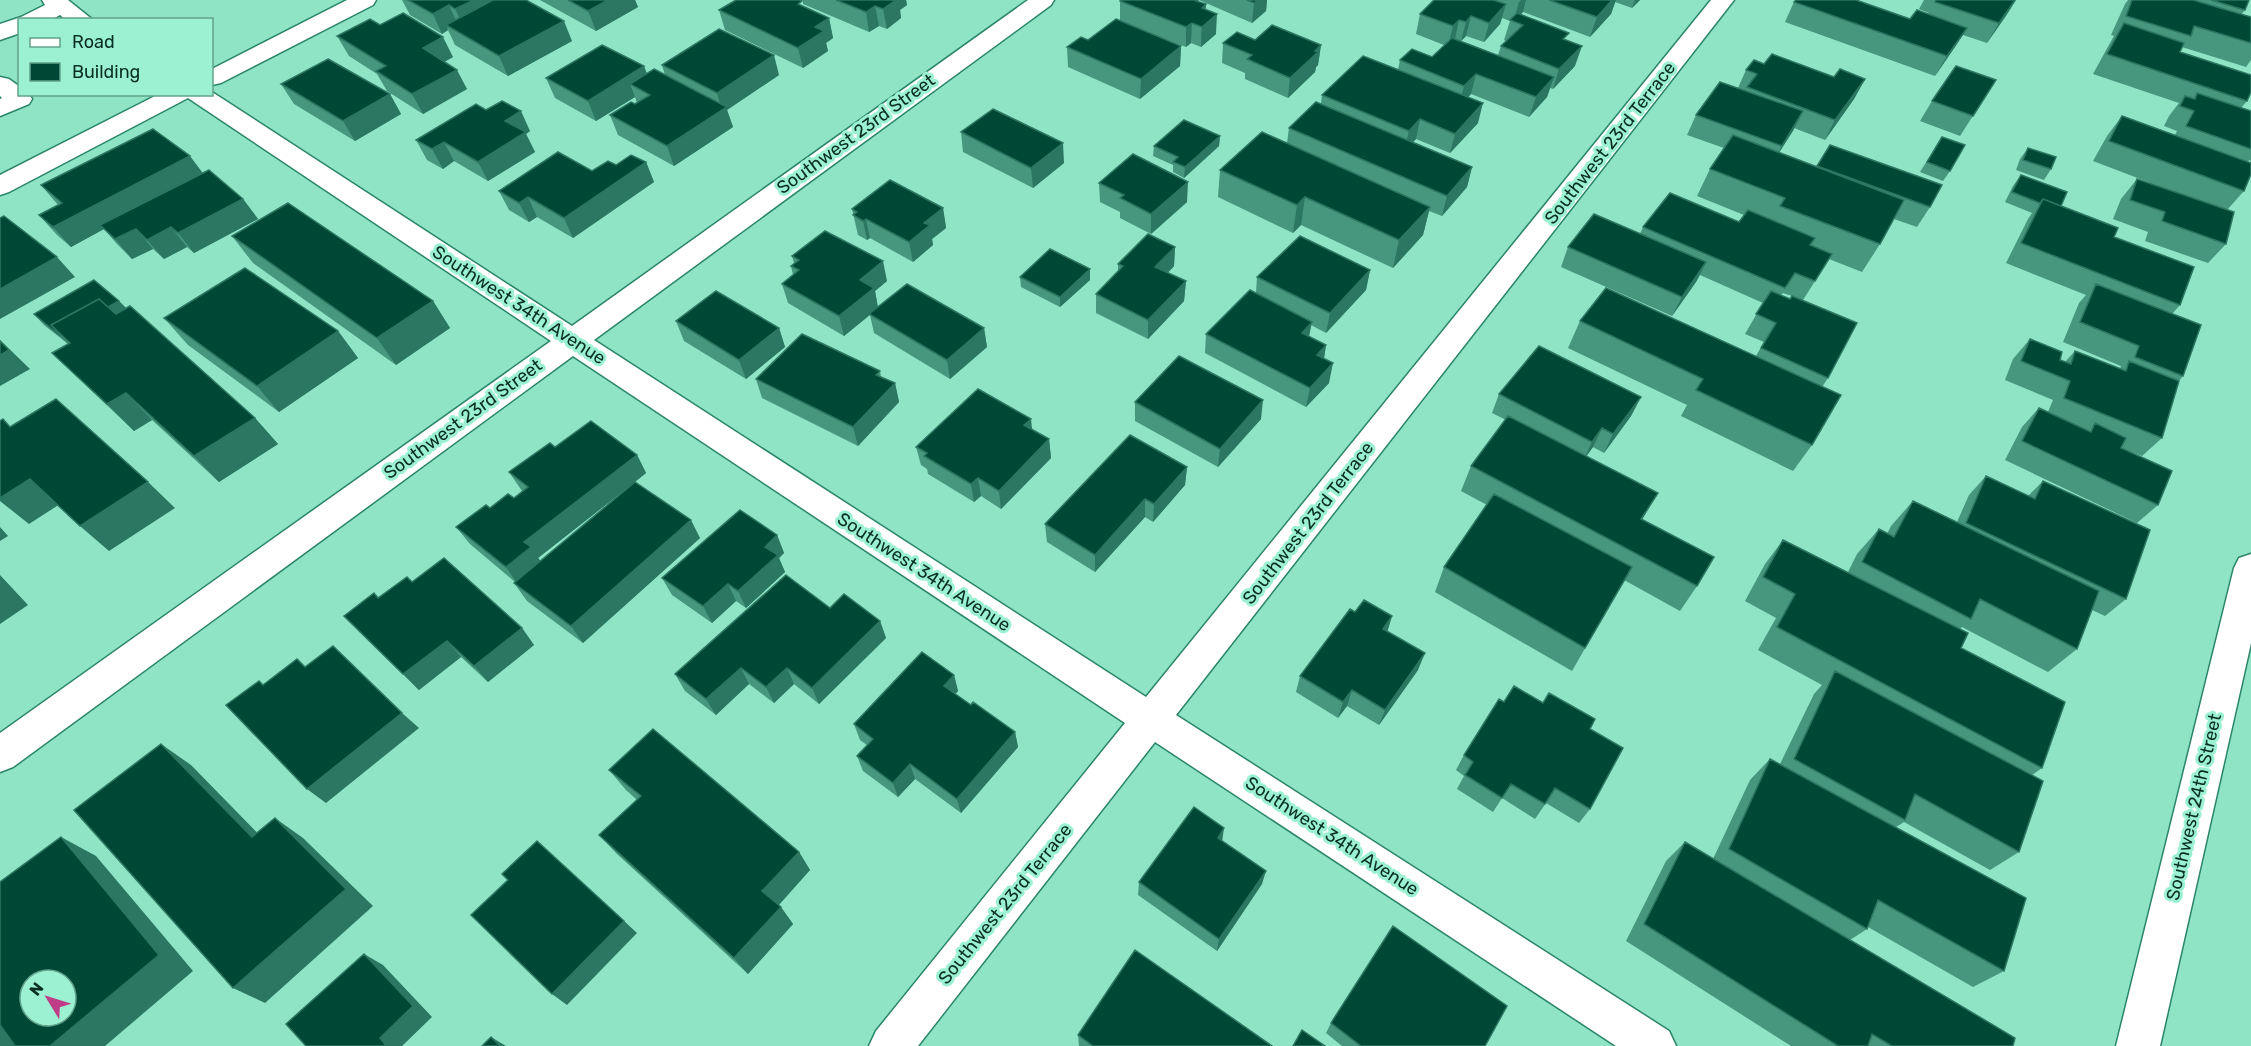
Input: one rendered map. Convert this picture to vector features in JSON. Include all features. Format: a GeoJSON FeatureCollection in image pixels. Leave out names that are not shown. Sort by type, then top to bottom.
{"type":"FeatureCollection","features":[{"type":"Feature","properties":{"kind":"street"},"geometry":{"type":"LineString","coordinates":[[213,77],[365,0]]}},
{"type":"Feature","properties":{"kind":"street","name":"Southwest 23rd Street"},"geometry":{"type":"LineString","coordinates":[[0,755],[1043,0]]}},
{"type":"Feature","properties":{"kind":"street","name":"Southwest 23rd Terrace"},"geometry":{"type":"LineString","coordinates":[[891,1046],[1723,0]]}},
{"type":"Feature","properties":{"kind":"street"},"geometry":{"type":"LineString","coordinates":[[34,18],[57,3],[79,18]]}},
{"type":"Feature","properties":{"kind":"street"},"geometry":{"type":"LineString","coordinates":[[0,33],[18,25]]}},
{"type":"Feature","properties":{"kind":"street"},"geometry":{"type":"LineString","coordinates":[[0,84],[20,99],[0,108]]}},
{"type":"Feature","properties":{"kind":"street"},"geometry":{"type":"LineString","coordinates":[[0,186],[175,96]]}},
{"type":"Feature","properties":{"kind":"street","name":"Southwest 34th Avenue"},"geometry":{"type":"LineString","coordinates":[[201,96],[1152,720],[1654,1046]]}},
{"type":"Feature","properties":{"kind":"street","name":"Southwest 24th Street"},"geometry":{"type":"LineString","coordinates":[[2138,1046],[2251,568]]}},
{"type":"Feature","properties":{"kind":"building"},"geometry":{"type":"Polygon","coordinates":[[[408,0],[472,1],[455,9],[449,5],[433,14],[408,0]]]}},
{"type":"Feature","properties":{"kind":"building"},"geometry":{"type":"Polygon","coordinates":[[[493,0],[526,0],[564,21],[499,56],[446,25],[493,0]]]}},
{"type":"Feature","properties":{"kind":"building"},"geometry":{"type":"Polygon","coordinates":[[[568,0],[608,0],[588,11],[568,0]]]}},
{"type":"Feature","properties":{"kind":"building"},"geometry":{"type":"Polygon","coordinates":[[[736,0],[799,0],[802,1],[798,4],[829,18],[815,27],[824,31],[798,48],[719,10],[736,0]]]}},
{"type":"Feature","properties":{"kind":"building"},"geometry":{"type":"Polygon","coordinates":[[[836,0],[896,0],[883,9],[875,6],[866,12],[836,0]]]}},
{"type":"Feature","properties":{"kind":"building"},"geometry":{"type":"Polygon","coordinates":[[[1121,0],[1197,0],[1206,4],[1202,8],[1217,14],[1202,27],[1192,23],[1186,27],[1121,0]]]}},
{"type":"Feature","properties":{"kind":"building"},"geometry":{"type":"Polygon","coordinates":[[[1434,0],[1493,0],[1506,4],[1489,23],[1471,16],[1466,22],[1459,20],[1453,26],[1420,14],[1434,0]]]}},
{"type":"Feature","properties":{"kind":"building"},"geometry":{"type":"Polygon","coordinates":[[[1549,0],[1612,0],[1597,17],[1549,0]]]}},
{"type":"Feature","properties":{"kind":"building"},"geometry":{"type":"Polygon","coordinates":[[[1796,0],[1856,0],[1910,19],[1917,10],[1967,28],[1947,56],[1794,2],[1796,0]]]}},
{"type":"Feature","properties":{"kind":"building"},"geometry":{"type":"Polygon","coordinates":[[[1936,0],[2015,0],[1999,23],[1935,2],[1936,0]]]}},
{"type":"Feature","properties":{"kind":"building"},"geometry":{"type":"Polygon","coordinates":[[[2132,0],[2193,0],[2251,17],[2251,43],[2194,26],[2191,36],[2126,16],[2132,0]]]}},
{"type":"Feature","properties":{"kind":"building"},"geometry":{"type":"Polygon","coordinates":[[[2211,0],[2249,0],[2245,10],[2211,0]]]}},
{"type":"Feature","properties":{"kind":"building"},"geometry":{"type":"Polygon","coordinates":[[[403,13],[443,37],[423,48],[457,70],[412,94],[376,71],[386,66],[337,36],[370,19],[380,25],[403,13]]]}},
{"type":"Feature","properties":{"kind":"building"},"geometry":{"type":"Polygon","coordinates":[[[1517,13],[1569,33],[1563,39],[1582,46],[1559,69],[1501,46],[1523,25],[1510,20],[1517,13]]]}},
{"type":"Feature","properties":{"kind":"building"},"geometry":{"type":"Polygon","coordinates":[[[1116,19],[1181,46],[1141,79],[1067,47],[1081,37],[1088,40],[1116,19]]]}},
{"type":"Feature","properties":{"kind":"building"},"geometry":{"type":"Polygon","coordinates":[[[2124,23],[2184,43],[2180,52],[2251,75],[2251,92],[2247,101],[2107,54],[2124,23]]]}},
{"type":"Feature","properties":{"kind":"building"},"geometry":{"type":"Polygon","coordinates":[[[1272,25],[1321,45],[1315,51],[1318,52],[1290,78],[1247,59],[1252,55],[1223,43],[1237,32],[1255,40],[1272,25]]]}},
{"type":"Feature","properties":{"kind":"building"},"geometry":{"type":"Polygon","coordinates":[[[719,29],[774,55],[717,93],[662,65],[719,29]]]}},
{"type":"Feature","properties":{"kind":"building"},"geometry":{"type":"Polygon","coordinates":[[[1452,38],[1554,77],[1536,97],[1476,74],[1464,86],[1400,60],[1412,49],[1432,57],[1452,38]]]}},
{"type":"Feature","properties":{"kind":"building"},"geometry":{"type":"Polygon","coordinates":[[[602,45],[644,66],[588,101],[546,78],[602,45]]]}},
{"type":"Feature","properties":{"kind":"building"},"geometry":{"type":"Polygon","coordinates":[[[1772,54],[1834,77],[1840,69],[1865,79],[1835,120],[1747,87],[1757,74],[1746,70],[1754,60],[1764,64],[1772,54]]]}},
{"type":"Feature","properties":{"kind":"building"},"geometry":{"type":"Polygon","coordinates":[[[1363,56],[1483,103],[1455,134],[1420,119],[1409,131],[1322,95],[1363,56]]]}},
{"type":"Feature","properties":{"kind":"building"},"geometry":{"type":"Polygon","coordinates":[[[328,59],[390,94],[343,121],[281,84],[328,59]]]}},
{"type":"Feature","properties":{"kind":"building"},"geometry":{"type":"Polygon","coordinates":[[[1956,66],[1996,80],[1973,116],[1932,101],[1956,66]]]}},
{"type":"Feature","properties":{"kind":"building"},"geometry":{"type":"Polygon","coordinates":[[[654,69],[727,107],[667,146],[610,115],[631,102],[635,104],[650,95],[630,84],[654,69]]]}},
{"type":"Feature","properties":{"kind":"building"},"geometry":{"type":"Polygon","coordinates":[[[1720,82],[1803,111],[1782,146],[1696,115],[1720,82]]]}},
{"type":"Feature","properties":{"kind":"building"},"geometry":{"type":"Polygon","coordinates":[[[2197,93],[2251,111],[2251,149],[2186,126],[2194,111],[2180,106],[2185,96],[2195,99],[2197,93]]]}},
{"type":"Feature","properties":{"kind":"building"},"geometry":{"type":"Polygon","coordinates":[[[502,101],[521,111],[505,121],[526,132],[478,162],[444,142],[432,149],[416,140],[476,104],[486,110],[502,101]]]}},
{"type":"Feature","properties":{"kind":"building"},"geometry":{"type":"Polygon","coordinates":[[[1316,102],[1472,167],[1447,196],[1289,128],[1316,102]]]}},
{"type":"Feature","properties":{"kind":"building"},"geometry":{"type":"Polygon","coordinates":[[[993,109],[1063,143],[1031,168],[961,132],[993,109]]]}},
{"type":"Feature","properties":{"kind":"building"},"geometry":{"type":"Polygon","coordinates":[[[2122,116],[2251,163],[2251,174],[2244,191],[2109,141],[2122,116]]]}},
{"type":"Feature","properties":{"kind":"building"},"geometry":{"type":"Polygon","coordinates":[[[1184,120],[1220,136],[1185,167],[1173,162],[1178,157],[1154,146],[1184,120]]]}},
{"type":"Feature","properties":{"kind":"building"},"geometry":{"type":"Polygon","coordinates":[[[153,129],[190,156],[53,227],[39,215],[62,203],[41,185],[153,129]]]}},
{"type":"Feature","properties":{"kind":"building"},"geometry":{"type":"Polygon","coordinates":[[[1262,132],[1430,207],[1399,240],[1305,197],[1297,205],[1220,170],[1262,132]]]}},
{"type":"Feature","properties":{"kind":"building"},"geometry":{"type":"Polygon","coordinates":[[[1733,135],[1904,200],[1880,244],[1780,206],[1785,198],[1710,169],[1733,135]]]}},
{"type":"Feature","properties":{"kind":"building"},"geometry":{"type":"Polygon","coordinates":[[[1942,137],[1965,145],[1950,171],[1927,162],[1942,137]]]}},
{"type":"Feature","properties":{"kind":"building"},"geometry":{"type":"Polygon","coordinates":[[[1830,145],[1942,185],[1930,207],[1817,166],[1830,145]]]}},
{"type":"Feature","properties":{"kind":"building"},"geometry":{"type":"Polygon","coordinates":[[[2028,148],[2056,157],[2051,169],[2023,160],[2028,148]]]}},
{"type":"Feature","properties":{"kind":"building"},"geometry":{"type":"Polygon","coordinates":[[[558,152],[592,171],[608,161],[616,165],[631,155],[646,162],[564,218],[528,197],[519,203],[499,191],[558,152]]]}},
{"type":"Feature","properties":{"kind":"building"},"geometry":{"type":"Polygon","coordinates":[[[1133,154],[1188,182],[1151,214],[1120,198],[1124,195],[1099,183],[1133,154]]]}},
{"type":"Feature","properties":{"kind":"building"},"geometry":{"type":"Polygon","coordinates":[[[209,170],[243,199],[178,233],[171,227],[147,240],[136,229],[115,239],[100,225],[209,170]]]}},
{"type":"Feature","properties":{"kind":"building"},"geometry":{"type":"Polygon","coordinates":[[[2021,175],[2067,192],[2061,206],[2043,199],[2040,203],[2012,192],[2021,175]]]}},
{"type":"Feature","properties":{"kind":"building"},"geometry":{"type":"Polygon","coordinates":[[[2137,179],[2234,212],[2226,244],[2162,221],[2165,212],[2130,200],[2137,179]]]}},
{"type":"Feature","properties":{"kind":"building"},"geometry":{"type":"Polygon","coordinates":[[[890,180],[943,208],[924,223],[930,225],[909,242],[866,219],[863,221],[853,215],[857,212],[852,209],[890,180]]]}},
{"type":"Feature","properties":{"kind":"building"},"geometry":{"type":"Polygon","coordinates":[[[1670,193],[1739,222],[1748,210],[1815,238],[1810,245],[1832,254],[1815,281],[1795,273],[1785,288],[1643,227],[1670,193]]]}},
{"type":"Feature","properties":{"kind":"building"},"geometry":{"type":"Polygon","coordinates":[[[2043,199],[2118,228],[2114,237],[2194,267],[2180,305],[2021,243],[2043,199]]]}},
{"type":"Feature","properties":{"kind":"building"},"geometry":{"type":"Polygon","coordinates":[[[288,203],[433,301],[377,338],[232,236],[288,203]]]}},
{"type":"Feature","properties":{"kind":"building"},"geometry":{"type":"Polygon","coordinates":[[[1594,214],[1706,262],[1682,297],[1568,247],[1594,214]]]}},
{"type":"Feature","properties":{"kind":"building"},"geometry":{"type":"Polygon","coordinates":[[[4,216],[57,257],[0,289],[0,218],[4,216]]]}},
{"type":"Feature","properties":{"kind":"building"},"geometry":{"type":"Polygon","coordinates":[[[825,231],[883,261],[860,280],[874,288],[839,316],[782,284],[799,270],[791,266],[799,260],[792,256],[825,231]]]}},
{"type":"Feature","properties":{"kind":"building"},"geometry":{"type":"Polygon","coordinates":[[[1148,234],[1175,247],[1155,267],[1186,281],[1148,320],[1096,294],[1123,266],[1118,264],[1148,234]]]}},
{"type":"Feature","properties":{"kind":"building"},"geometry":{"type":"Polygon","coordinates":[[[1300,236],[1370,270],[1330,313],[1257,277],[1300,236]]]}},
{"type":"Feature","properties":{"kind":"building"},"geometry":{"type":"Polygon","coordinates":[[[1050,249],[1090,269],[1060,297],[1020,277],[1050,249]]]}},
{"type":"Feature","properties":{"kind":"building"},"geometry":{"type":"Polygon","coordinates":[[[245,268],[338,331],[257,386],[164,318],[245,268]]]}},
{"type":"Feature","properties":{"kind":"building"},"geometry":{"type":"Polygon","coordinates":[[[94,280],[119,301],[108,307],[99,299],[51,325],[60,335],[34,314],[94,280]]]}},
{"type":"Feature","properties":{"kind":"building"},"geometry":{"type":"Polygon","coordinates":[[[907,284],[984,328],[947,360],[869,314],[907,284]]]}},
{"type":"Feature","properties":{"kind":"building"},"geometry":{"type":"Polygon","coordinates":[[[2096,284],[2201,325],[2183,376],[2135,357],[2139,346],[2080,322],[2096,284]]]}},
{"type":"Feature","properties":{"kind":"building"},"geometry":{"type":"Polygon","coordinates":[[[1606,288],[1841,395],[1812,445],[1696,390],[1703,379],[1580,321],[1606,288]]]}},
{"type":"Feature","properties":{"kind":"building"},"geometry":{"type":"Polygon","coordinates":[[[1250,290],[1312,322],[1302,333],[1326,345],[1317,355],[1333,363],[1310,388],[1206,334],[1250,290]]]}},
{"type":"Feature","properties":{"kind":"building"},"geometry":{"type":"Polygon","coordinates":[[[716,291],[779,328],[739,360],[676,321],[716,291]]]}},
{"type":"Feature","properties":{"kind":"building"},"geometry":{"type":"Polygon","coordinates":[[[1771,291],[1790,299],[1792,296],[1857,323],[1828,378],[1761,348],[1776,323],[1756,314],[1771,291]]]}},
{"type":"Feature","properties":{"kind":"building"},"geometry":{"type":"Polygon","coordinates":[[[99,299],[116,314],[130,306],[255,418],[194,456],[126,393],[107,404],[52,353],[70,343],[51,325],[99,299]]]}},
{"type":"Feature","properties":{"kind":"building"},"geometry":{"type":"Polygon","coordinates":[[[802,334],[880,371],[876,375],[895,383],[853,427],[756,379],[802,334]]]}},
{"type":"Feature","properties":{"kind":"building"},"geometry":{"type":"Polygon","coordinates":[[[2030,339],[2062,352],[2060,360],[2071,364],[2075,351],[2126,371],[2129,361],[2179,381],[2162,438],[2064,398],[2070,381],[2021,361],[2030,339]]]}},
{"type":"Feature","properties":{"kind":"building"},"geometry":{"type":"Polygon","coordinates":[[[0,341],[9,350],[0,355],[0,341]]]}},
{"type":"Feature","properties":{"kind":"building"},"geometry":{"type":"Polygon","coordinates":[[[1539,346],[1641,397],[1613,434],[1602,428],[1592,442],[1499,394],[1539,346]]]}},
{"type":"Feature","properties":{"kind":"building"},"geometry":{"type":"Polygon","coordinates":[[[1179,356],[1263,400],[1220,449],[1135,402],[1179,356]]]}},
{"type":"Feature","properties":{"kind":"building"},"geometry":{"type":"Polygon","coordinates":[[[978,389],[1031,419],[1024,425],[1049,439],[999,491],[978,478],[971,484],[924,456],[927,453],[916,447],[978,389]]]}},
{"type":"Feature","properties":{"kind":"building"},"geometry":{"type":"Polygon","coordinates":[[[56,399],[148,482],[80,526],[30,479],[0,498],[0,421],[3,419],[10,427],[56,399]]]}},
{"type":"Feature","properties":{"kind":"building"},"geometry":{"type":"Polygon","coordinates":[[[2039,408],[2091,432],[2095,423],[2126,438],[2121,448],[2172,471],[2158,505],[2022,441],[2039,408]]]}},
{"type":"Feature","properties":{"kind":"building"},"geometry":{"type":"Polygon","coordinates":[[[1508,416],[1658,493],[1641,519],[1714,557],[1697,586],[1471,466],[1508,416]]]}},
{"type":"Feature","properties":{"kind":"building"},"geometry":{"type":"Polygon","coordinates":[[[591,421],[637,455],[524,542],[531,547],[506,567],[456,527],[486,505],[490,508],[508,494],[514,498],[528,487],[509,472],[550,443],[555,447],[591,421]]]}},
{"type":"Feature","properties":{"kind":"building"},"geometry":{"type":"Polygon","coordinates":[[[1130,435],[1187,467],[1154,504],[1145,499],[1095,555],[1045,524],[1130,435]]]}},
{"type":"Feature","properties":{"kind":"building"},"geometry":{"type":"Polygon","coordinates":[[[1986,476],[2035,499],[2043,481],[2150,530],[2126,599],[1966,523],[1986,476]]]}},
{"type":"Feature","properties":{"kind":"building"},"geometry":{"type":"Polygon","coordinates":[[[635,482],[691,520],[571,626],[514,583],[635,482]]]}},
{"type":"Feature","properties":{"kind":"building"},"geometry":{"type":"Polygon","coordinates":[[[1494,494],[1632,567],[1585,648],[1444,567],[1494,494]]]}},
{"type":"Feature","properties":{"kind":"building"},"geometry":{"type":"Polygon","coordinates":[[[1913,501],[2099,591],[2077,649],[1980,599],[1971,619],[1862,562],[1879,529],[1894,537],[1913,501]]]}},
{"type":"Feature","properties":{"kind":"building"},"geometry":{"type":"Polygon","coordinates":[[[740,510],[777,535],[765,547],[778,555],[738,591],[728,584],[703,606],[662,578],[740,510]]]}},
{"type":"Feature","properties":{"kind":"building"},"geometry":{"type":"Polygon","coordinates":[[[1783,540],[1968,633],[1961,648],[2065,702],[2042,768],[1777,627],[1795,594],[1763,577],[1783,540]]]}},
{"type":"Feature","properties":{"kind":"building"},"geometry":{"type":"Polygon","coordinates":[[[444,558],[522,628],[474,666],[447,641],[403,674],[344,616],[374,593],[378,598],[407,577],[412,582],[444,558]]]}},
{"type":"Feature","properties":{"kind":"building"},"geometry":{"type":"Polygon","coordinates":[[[786,575],[830,608],[844,594],[880,621],[812,688],[787,668],[766,687],[741,668],[706,699],[675,674],[786,575]]]}},
{"type":"Feature","properties":{"kind":"building"},"geometry":{"type":"Polygon","coordinates":[[[1364,600],[1392,616],[1383,629],[1425,653],[1385,710],[1352,690],[1343,702],[1300,676],[1350,609],[1355,612],[1364,600]]]}},
{"type":"Feature","properties":{"kind":"building"},"geometry":{"type":"Polygon","coordinates":[[[333,646],[402,713],[307,789],[226,705],[259,681],[263,685],[297,659],[305,667],[333,646]]]}},
{"type":"Feature","properties":{"kind":"building"},"geometry":{"type":"Polygon","coordinates":[[[922,652],[954,675],[944,686],[971,705],[973,702],[1015,732],[957,799],[910,764],[893,783],[857,756],[873,739],[854,724],[922,652]]]}},
{"type":"Feature","properties":{"kind":"building"},"geometry":{"type":"Polygon","coordinates":[[[1835,671],[2043,781],[2019,852],[1915,794],[1905,820],[1794,759],[1835,671]]]}},
{"type":"Feature","properties":{"kind":"building"},"geometry":{"type":"Polygon","coordinates":[[[1514,686],[1543,703],[1549,693],[1595,719],[1590,729],[1623,748],[1590,809],[1555,788],[1545,804],[1511,784],[1502,798],[1465,775],[1473,762],[1464,755],[1499,699],[1504,702],[1514,686]]]}},
{"type":"Feature","properties":{"kind":"building"},"geometry":{"type":"Polygon","coordinates":[[[653,729],[799,852],[762,891],[781,907],[734,958],[599,835],[641,796],[609,770],[653,729]]]}},
{"type":"Feature","properties":{"kind":"building"},"geometry":{"type":"Polygon","coordinates":[[[161,744],[252,837],[275,818],[346,889],[233,988],[74,810],[161,744]]]}},
{"type":"Feature","properties":{"kind":"building"},"geometry":{"type":"Polygon","coordinates":[[[1770,759],[2026,898],[2004,971],[1878,900],[1867,929],[1729,849],[1770,759]]]}},
{"type":"Feature","properties":{"kind":"building"},"geometry":{"type":"Polygon","coordinates":[[[1194,807],[1224,828],[1218,838],[1266,871],[1219,939],[1139,882],[1194,807]]]}},
{"type":"Feature","properties":{"kind":"building"},"geometry":{"type":"Polygon","coordinates":[[[61,837],[159,955],[78,1023],[78,968],[18,968],[18,1028],[72,1028],[50,1046],[15,1046],[0,1025],[0,882],[61,837]]]}},
{"type":"Feature","properties":{"kind":"building"},"geometry":{"type":"Polygon","coordinates":[[[537,841],[624,921],[552,994],[471,915],[508,880],[502,874],[537,841]]]}},
{"type":"Feature","properties":{"kind":"building"},"geometry":{"type":"Polygon","coordinates":[[[1685,842],[2015,1038],[2013,1046],[1892,1046],[1872,1034],[1868,1046],[1838,1046],[1644,924],[1685,842]]]}},
{"type":"Feature","properties":{"kind":"building"},"geometry":{"type":"Polygon","coordinates":[[[1393,926],[1507,1006],[1485,1046],[1361,1046],[1331,1023],[1393,926]]]}},
{"type":"Feature","properties":{"kind":"building"},"geometry":{"type":"Polygon","coordinates":[[[1135,950],[1272,1046],[1093,1046],[1078,1035],[1135,950]]]}},
{"type":"Feature","properties":{"kind":"building"},"geometry":{"type":"Polygon","coordinates":[[[364,954],[413,1006],[380,1038],[384,1046],[306,1046],[286,1024],[364,954]]]}},
{"type":"Feature","properties":{"kind":"building"},"geometry":{"type":"Polygon","coordinates":[[[1302,1030],[1325,1046],[1293,1046],[1302,1030]]]}},
{"type":"Feature","properties":{"kind":"building"},"geometry":{"type":"Polygon","coordinates":[[[491,1037],[500,1046],[482,1046],[491,1037]]]}}]}
